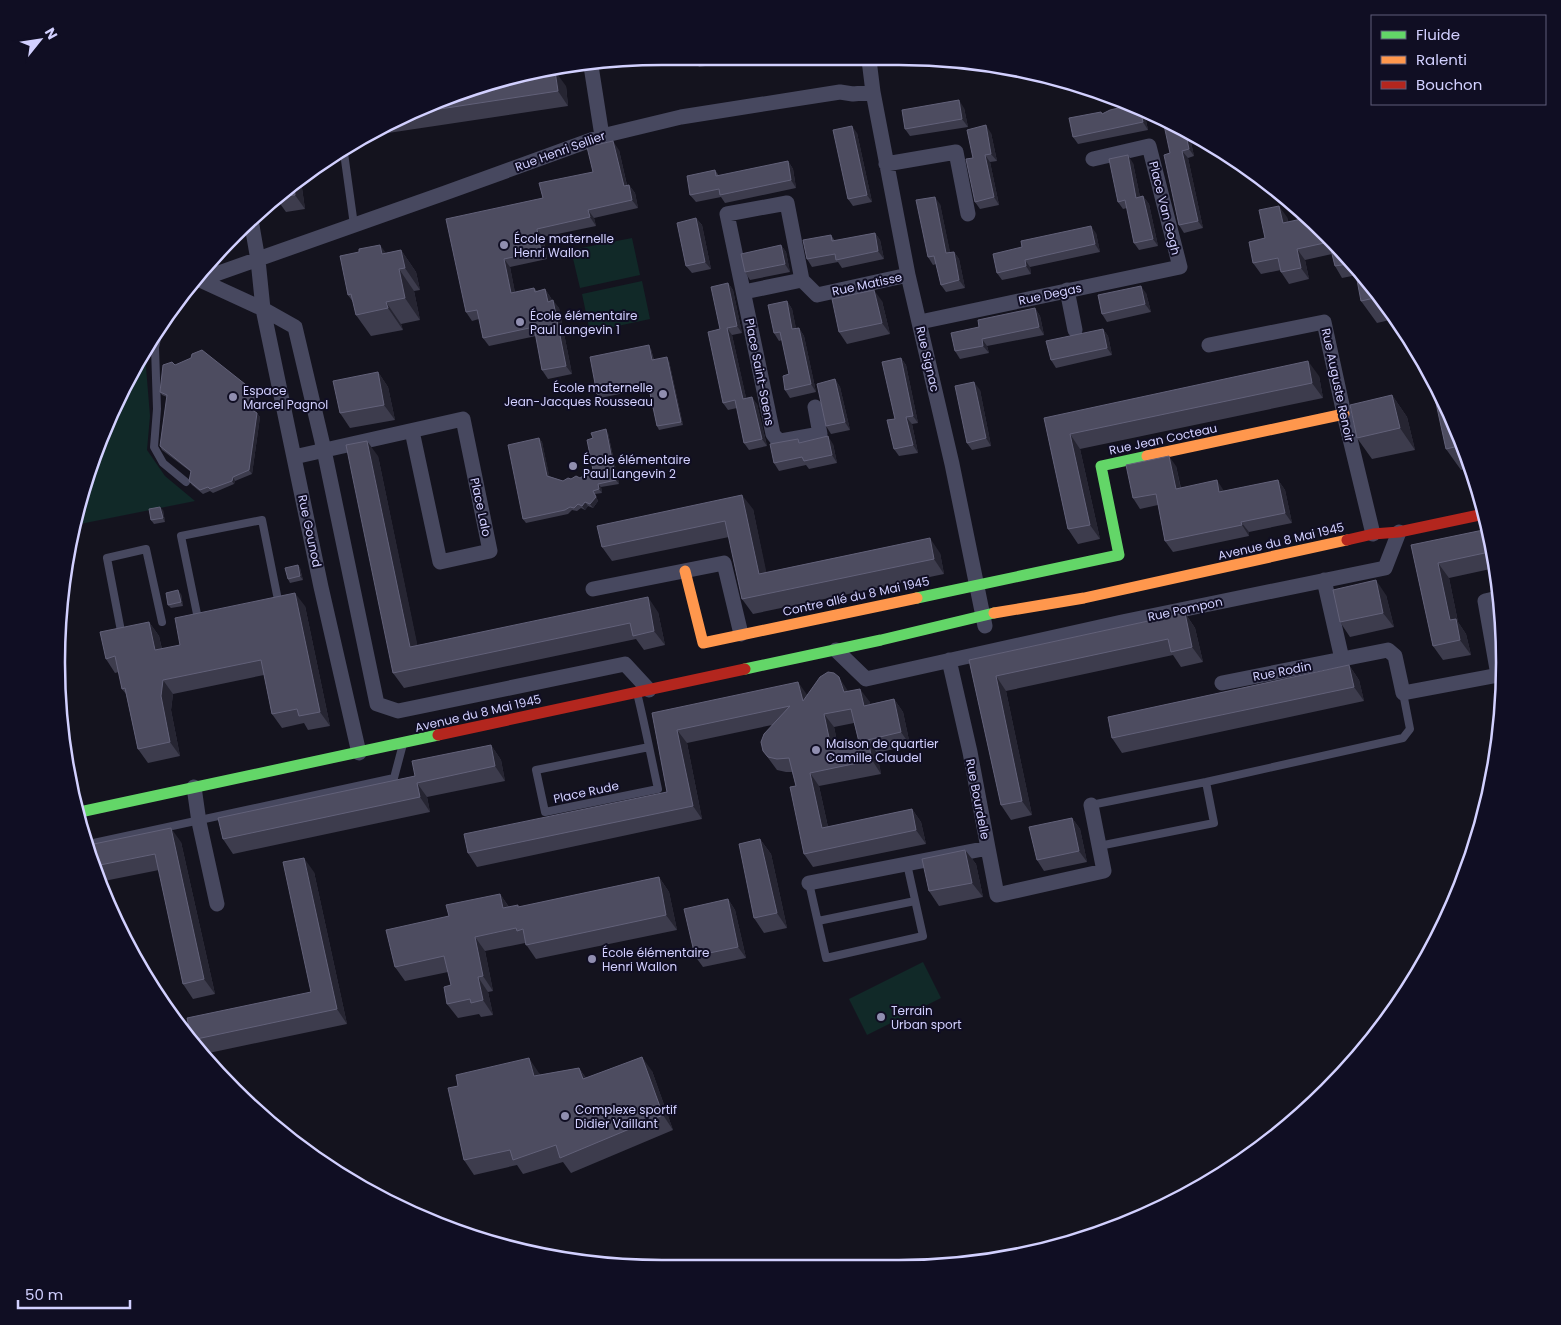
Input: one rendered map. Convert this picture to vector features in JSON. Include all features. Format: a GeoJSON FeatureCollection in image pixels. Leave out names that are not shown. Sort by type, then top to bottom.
{"type":"FeatureCollection","features":[{"type":"Feature","properties":{"kind":"main road","name":"Rue Jean Cocteau"},"geometry":{"type":"LineString","coordinates":[[976,585],[1119,555],[1101,466],[1344,414]]}},
{"type":"Feature","properties":{"kind":"main road","name":"Avenue du 8 Mai 1945"},"geometry":{"type":"LineString","coordinates":[[84,811],[881,640],[927,639],[1040,604],[1084,598],[1373,534],[1399,532],[1478,515]]}},
{"type":"Feature","properties":{"kind":"main road","name":"Contre allé du 8 Mai 1945"},"geometry":{"type":"LineString","coordinates":[[685,571],[703,643],[976,585]]}},
{"type":"Feature","properties":{"kind":"street","name":"Rue Signac"},"geometry":{"type":"LineString","coordinates":[[870,65],[886,164],[908,275],[952,464],[984,621]]}},
{"type":"Feature","properties":{"kind":"street"},"geometry":{"type":"LineString","coordinates":[[592,69],[602,136]]}},
{"type":"Feature","properties":{"kind":"street","name":"Rue Henri Sellier"},"geometry":{"type":"LineString","coordinates":[[206,278],[602,136],[694,115],[840,92],[853,94],[873,92]]}},
{"type":"Feature","properties":{"kind":"street","name":"Place Van Gogh"},"geometry":{"type":"LineString","coordinates":[[1093,159],[1149,146],[1180,267]]}},
{"type":"Feature","properties":{"kind":"street"},"geometry":{"type":"LineString","coordinates":[[886,164],[956,152],[968,214]]}},
{"type":"Feature","properties":{"kind":"street"},"geometry":{"type":"LineString","coordinates":[[787,202],[802,280],[744,292],[727,214],[787,202]]}},
{"type":"Feature","properties":{"kind":"street","name":"Rue Gounod"},"geometry":{"type":"LineString","coordinates":[[252,228],[263,309],[321,587],[359,753]]}},
{"type":"Feature","properties":{"kind":"street","name":"Rue Degas"},"geometry":{"type":"LineString","coordinates":[[920,322],[1180,267]]}},
{"type":"Feature","properties":{"kind":"street","name":"Rue Matisse"},"geometry":{"type":"LineString","coordinates":[[802,280],[816,295],[908,275]]}},
{"type":"Feature","properties":{"kind":"street"},"geometry":{"type":"LineString","coordinates":[[203,282],[263,309],[295,327],[324,450],[377,704],[398,711],[626,664],[643,691]]}},
{"type":"Feature","properties":{"kind":"street"},"geometry":{"type":"LineString","coordinates":[[1067,290],[1075,330]]}},
{"type":"Feature","properties":{"kind":"street","name":"Place Saint-Saens"},"geometry":{"type":"LineString","coordinates":[[744,292],[773,434],[781,441],[820,434],[815,407]]}},
{"type":"Feature","properties":{"kind":"street","name":"Rue Auguste Renoir"},"geometry":{"type":"LineString","coordinates":[[1209,345],[1324,322],[1373,534]]}},
{"type":"Feature","properties":{"kind":"street","name":"Place Lalo"},"geometry":{"type":"LineString","coordinates":[[294,458],[324,450],[412,431],[463,420],[490,551],[440,562],[412,431]]}},
{"type":"Feature","properties":{"kind":"street","name":"Rue Pompon"},"geometry":{"type":"LineString","coordinates":[[836,650],[866,679],[1122,622],[1385,568],[1399,532]]}},
{"type":"Feature","properties":{"kind":"street"},"geometry":{"type":"LineString","coordinates":[[593,589],[724,564],[741,634]]}},
{"type":"Feature","properties":{"kind":"street"},"geometry":{"type":"LineString","coordinates":[[1324,580],[1342,659]]}},
{"type":"Feature","properties":{"kind":"street"},"geometry":{"type":"LineString","coordinates":[[1493,599],[1485,601],[1496,650]]}},
{"type":"Feature","properties":{"kind":"street","name":"Rue Rodin"},"geometry":{"type":"LineString","coordinates":[[1222,683],[1388,650],[1395,656],[1403,693]]}},
{"type":"Feature","properties":{"kind":"street","name":"Rue Bourdelle"},"geometry":{"type":"LineString","coordinates":[[809,883],[988,848],[970,752],[949,660]]}},
{"type":"Feature","properties":{"kind":"street"},"geometry":{"type":"LineString","coordinates":[[1403,693],[1496,675]]}},
{"type":"Feature","properties":{"kind":"street"},"geometry":{"type":"LineString","coordinates":[[194,787],[198,822],[217,904]]}},
{"type":"Feature","properties":{"kind":"street"},"geometry":{"type":"LineString","coordinates":[[988,848],[998,895],[1104,871],[1091,805]]}},
{"type":"Feature","properties":{"kind":"lane"},"geometry":{"type":"LineString","coordinates":[[345,157],[354,225]]}},
{"type":"Feature","properties":{"kind":"lane"},"geometry":{"type":"LineString","coordinates":[[155,348],[157,409],[154,447],[163,463],[186,482]]}},
{"type":"Feature","properties":{"kind":"lane"},"geometry":{"type":"LineString","coordinates":[[197,614],[181,536],[262,520],[277,595]]}},
{"type":"Feature","properties":{"kind":"lane"},"geometry":{"type":"LineString","coordinates":[[121,631],[107,558],[146,549],[162,622]]}},
{"type":"Feature","properties":{"kind":"lane","name":"Place Rude"},"geometry":{"type":"LineString","coordinates":[[643,691],[649,747],[658,789],[545,812],[536,770],[649,747]]}},
{"type":"Feature","properties":{"kind":"lane"},"geometry":{"type":"LineString","coordinates":[[1091,805],[1206,782],[1403,738],[1410,729],[1403,693]]}},
{"type":"Feature","properties":{"kind":"lane"},"geometry":{"type":"LineString","coordinates":[[93,843],[198,822],[394,778],[402,744]]}},
{"type":"Feature","properties":{"kind":"lane"},"geometry":{"type":"LineString","coordinates":[[1099,846],[1214,822],[1206,782]]}},
{"type":"Feature","properties":{"kind":"lane"},"geometry":{"type":"LineString","coordinates":[[809,883],[826,958],[923,936],[907,864]]}},
{"type":"Feature","properties":{"kind":"lane"},"geometry":{"type":"LineString","coordinates":[[818,921],[915,901]]}},
{"type":"Feature","properties":{"kind":"green space"},"geometry":{"type":"Polygon","coordinates":[[[632,238],[640,275],[580,288],[571,250],[632,238]]]}},
{"type":"Feature","properties":{"kind":"green space"},"geometry":{"type":"Polygon","coordinates":[[[642,281],[650,319],[590,332],[582,294],[642,281]]]}},
{"type":"Feature","properties":{"kind":"green space"},"geometry":{"type":"Polygon","coordinates":[[[147,362],[150,416],[147,450],[165,476],[195,501],[81,524],[110,434],[147,362]]]}},
{"type":"Feature","properties":{"kind":"green space","name":"Terrain Urban sport"},"geometry":{"type":"Polygon","coordinates":[[[923,962],[941,998],[867,1035],[849,999],[923,962]]]}},
{"type":"Feature","properties":{"kind":"building"},"geometry":{"type":"Polygon","coordinates":[[[556,75],[558,91],[435,110],[508,85],[556,75]]]}},
{"type":"Feature","properties":{"kind":"building"},"geometry":{"type":"Polygon","coordinates":[[[959,100],[962,119],[905,129],[902,110],[959,100]]]}},
{"type":"Feature","properties":{"kind":"building"},"geometry":{"type":"Polygon","coordinates":[[[1120,108],[1127,110],[1142,117],[1143,122],[1073,137],[1069,118],[1101,112],[1102,114],[1120,108]]]}},
{"type":"Feature","properties":{"kind":"building"},"geometry":{"type":"Polygon","coordinates":[[[986,125],[991,154],[985,155],[994,197],[975,202],[966,159],[973,158],[967,130],[986,125]]]}},
{"type":"Feature","properties":{"kind":"building"},"geometry":{"type":"Polygon","coordinates":[[[852,126],[867,195],[848,199],[833,130],[852,126]]]}},
{"type":"Feature","properties":{"kind":"building"},"geometry":{"type":"Polygon","coordinates":[[[1165,128],[1187,140],[1189,149],[1182,151],[1198,221],[1179,225],[1164,155],[1170,153],[1165,128]]]}},
{"type":"Feature","properties":{"kind":"building"},"geometry":{"type":"Polygon","coordinates":[[[613,141],[624,186],[629,185],[632,200],[588,210],[590,217],[537,229],[541,251],[504,259],[511,293],[534,288],[535,292],[545,289],[548,302],[553,300],[566,366],[542,370],[534,327],[483,338],[477,310],[466,312],[446,219],[543,198],[539,183],[593,172],[587,147],[613,141]]]}},
{"type":"Feature","properties":{"kind":"building"},"geometry":{"type":"Polygon","coordinates":[[[1128,155],[1136,198],[1143,196],[1153,239],[1134,243],[1125,200],[1118,202],[1109,159],[1128,155]]]}},
{"type":"Feature","properties":{"kind":"building"},"geometry":{"type":"Polygon","coordinates":[[[788,161],[791,180],[720,195],[719,189],[690,195],[687,176],[715,170],[716,176],[788,161]]]}},
{"type":"Feature","properties":{"kind":"building"},"geometry":{"type":"Polygon","coordinates":[[[935,197],[946,253],[954,252],[959,280],[941,285],[934,256],[928,257],[916,200],[935,197]]]}},
{"type":"Feature","properties":{"kind":"building"},"geometry":{"type":"Polygon","coordinates":[[[1279,206],[1283,223],[1299,220],[1324,243],[1297,249],[1301,268],[1281,272],[1278,258],[1253,263],[1249,242],[1265,238],[1259,210],[1279,206]]]}},
{"type":"Feature","properties":{"kind":"building"},"geometry":{"type":"Polygon","coordinates":[[[696,218],[705,262],[686,266],[677,223],[696,218]]]}},
{"type":"Feature","properties":{"kind":"building"},"geometry":{"type":"Polygon","coordinates":[[[1091,226],[1095,244],[1025,260],[1026,266],[997,273],[993,254],[1022,247],[1021,241],[1091,226]]]}},
{"type":"Feature","properties":{"kind":"building"},"geometry":{"type":"Polygon","coordinates":[[[875,233],[878,251],[836,260],[835,254],[807,259],[803,240],[831,235],[832,241],[875,233]]]}},
{"type":"Feature","properties":{"kind":"building"},"geometry":{"type":"Polygon","coordinates":[[[380,245],[382,254],[401,250],[405,268],[399,269],[405,298],[386,302],[388,308],[356,315],[351,294],[348,295],[340,256],[359,252],[359,249],[380,245]]]}},
{"type":"Feature","properties":{"kind":"building"},"geometry":{"type":"Polygon","coordinates":[[[781,245],[785,264],[745,272],[741,254],[781,245]]]}},
{"type":"Feature","properties":{"kind":"building"},"geometry":{"type":"Polygon","coordinates":[[[1331,251],[1344,265],[1335,266],[1331,251]]]}},
{"type":"Feature","properties":{"kind":"building"},"geometry":{"type":"Polygon","coordinates":[[[1357,280],[1373,298],[1361,301],[1357,280]]]}},
{"type":"Feature","properties":{"kind":"building"},"geometry":{"type":"Polygon","coordinates":[[[728,283],[737,326],[727,328],[730,342],[743,399],[752,397],[762,439],[744,443],[735,400],[723,403],[708,332],[720,329],[711,287],[728,283]]]}},
{"type":"Feature","properties":{"kind":"building"},"geometry":{"type":"Polygon","coordinates":[[[1141,286],[1145,304],[1102,314],[1098,295],[1141,286]]]}},
{"type":"Feature","properties":{"kind":"building"},"geometry":{"type":"Polygon","coordinates":[[[874,290],[882,323],[839,332],[832,299],[874,290]]]}},
{"type":"Feature","properties":{"kind":"building"},"geometry":{"type":"Polygon","coordinates":[[[787,301],[792,329],[799,328],[811,384],[785,390],[783,376],[789,374],[780,332],[774,333],[768,305],[787,301]]]}},
{"type":"Feature","properties":{"kind":"building"},"geometry":{"type":"Polygon","coordinates":[[[1035,308],[1039,327],[982,339],[983,346],[955,351],[951,333],[979,327],[978,320],[1035,308]]]}},
{"type":"Feature","properties":{"kind":"building"},"geometry":{"type":"Polygon","coordinates":[[[1103,329],[1107,348],[1051,360],[1046,341],[1103,329]]]}},
{"type":"Feature","properties":{"kind":"building"},"geometry":{"type":"Polygon","coordinates":[[[649,345],[652,360],[667,357],[681,422],[657,426],[648,384],[597,394],[590,357],[649,345]]]}},
{"type":"Feature","properties":{"kind":"building"},"geometry":{"type":"Polygon","coordinates":[[[202,350],[255,392],[252,410],[257,413],[249,470],[233,477],[232,481],[210,489],[208,487],[200,490],[189,481],[191,471],[160,446],[167,395],[160,392],[163,365],[172,362],[175,365],[191,358],[192,354],[202,350]]]}},
{"type":"Feature","properties":{"kind":"building"},"geometry":{"type":"Polygon","coordinates":[[[901,358],[913,416],[906,417],[913,445],[894,449],[887,420],[895,419],[882,362],[901,358]]]}},
{"type":"Feature","properties":{"kind":"building"},"geometry":{"type":"Polygon","coordinates":[[[1308,361],[1312,383],[1070,434],[1090,525],[1068,529],[1044,418],[1308,361]]]}},
{"type":"Feature","properties":{"kind":"building"},"geometry":{"type":"Polygon","coordinates":[[[378,372],[384,405],[340,413],[333,381],[378,372]]]}},
{"type":"Feature","properties":{"kind":"building"},"geometry":{"type":"Polygon","coordinates":[[[835,379],[845,422],[826,426],[817,384],[835,379]]]}},
{"type":"Feature","properties":{"kind":"building"},"geometry":{"type":"Polygon","coordinates":[[[974,382],[986,438],[967,443],[955,386],[974,382]]]}},
{"type":"Feature","properties":{"kind":"building"},"geometry":{"type":"Polygon","coordinates":[[[1392,395],[1400,428],[1357,438],[1350,405],[1392,395]]]}},
{"type":"Feature","properties":{"kind":"building"},"geometry":{"type":"Polygon","coordinates":[[[1436,401],[1456,447],[1446,449],[1436,401]]]}},
{"type":"Feature","properties":{"kind":"building"},"geometry":{"type":"Polygon","coordinates":[[[606,429],[616,480],[598,484],[599,489],[593,491],[596,497],[590,504],[585,502],[582,506],[578,504],[574,508],[570,507],[565,510],[523,519],[508,445],[539,438],[547,476],[563,481],[576,476],[580,478],[593,470],[587,440],[593,438],[591,433],[606,429]]]}},
{"type":"Feature","properties":{"kind":"building"},"geometry":{"type":"Polygon","coordinates":[[[828,436],[832,455],[804,461],[802,457],[774,463],[770,444],[798,439],[799,443],[828,436]]]}},
{"type":"Feature","properties":{"kind":"building"},"geometry":{"type":"Polygon","coordinates":[[[367,441],[410,647],[648,597],[654,631],[633,636],[630,623],[393,673],[346,445],[367,441]]]}},
{"type":"Feature","properties":{"kind":"building"},"geometry":{"type":"Polygon","coordinates":[[[1169,456],[1176,489],[1217,480],[1219,492],[1278,480],[1285,513],[1241,522],[1242,525],[1165,541],[1156,494],[1133,498],[1126,465],[1169,456]]]}},
{"type":"Feature","properties":{"kind":"building"},"geometry":{"type":"Polygon","coordinates":[[[742,495],[759,574],[930,538],[934,559],[742,599],[725,521],[602,547],[597,526],[742,495]]]}},
{"type":"Feature","properties":{"kind":"building"},"geometry":{"type":"Polygon","coordinates":[[[160,507],[163,518],[151,520],[149,509],[160,507]]]}},
{"type":"Feature","properties":{"kind":"building"},"geometry":{"type":"Polygon","coordinates":[[[1481,530],[1486,553],[1438,563],[1450,620],[1456,619],[1460,640],[1433,646],[1411,545],[1481,530]]]}},
{"type":"Feature","properties":{"kind":"building"},"geometry":{"type":"Polygon","coordinates":[[[298,565],[300,576],[288,579],[285,568],[298,565]]]}},
{"type":"Feature","properties":{"kind":"building"},"geometry":{"type":"Polygon","coordinates":[[[1376,580],[1383,613],[1340,622],[1333,590],[1376,580]]]}},
{"type":"Feature","properties":{"kind":"building"},"geometry":{"type":"Polygon","coordinates":[[[178,590],[181,602],[168,605],[166,593],[178,590]]]}},
{"type":"Feature","properties":{"kind":"building"},"geometry":{"type":"Polygon","coordinates":[[[295,593],[320,712],[299,716],[297,709],[272,714],[261,660],[163,680],[161,696],[170,742],[138,749],[125,688],[122,689],[115,656],[106,659],[100,632],[149,622],[155,650],[180,645],[175,618],[295,593]]]}},
{"type":"Feature","properties":{"kind":"building"},"geometry":{"type":"Polygon","coordinates":[[[1185,613],[1192,647],[1171,652],[1168,639],[996,676],[1022,801],[1001,805],[969,660],[1185,613]]]}},
{"type":"Feature","properties":{"kind":"building"},"geometry":{"type":"Polygon","coordinates":[[[1349,665],[1354,687],[1112,738],[1108,717],[1349,665]]]}},
{"type":"Feature","properties":{"kind":"building"},"geometry":{"type":"Polygon","coordinates":[[[828,672],[834,673],[839,677],[844,692],[860,689],[864,706],[894,699],[901,732],[859,742],[868,740],[872,760],[810,773],[822,828],[912,809],[916,830],[804,854],[790,787],[796,786],[789,758],[777,759],[768,757],[763,751],[761,742],[764,734],[790,706],[677,730],[693,806],[468,853],[464,834],[667,792],[652,713],[798,682],[803,701],[820,677],[828,672]],[[851,709],[824,714],[831,747],[859,742],[851,709]]]}},
{"type":"Feature","properties":{"kind":"building"},"geometry":{"type":"Polygon","coordinates":[[[491,745],[495,766],[417,783],[420,797],[223,839],[218,818],[415,776],[412,761],[491,745]]]}},
{"type":"Feature","properties":{"kind":"building"},"geometry":{"type":"Polygon","coordinates":[[[1072,818],[1079,851],[1037,860],[1029,827],[1072,818]]]}},
{"type":"Feature","properties":{"kind":"building"},"geometry":{"type":"Polygon","coordinates":[[[171,828],[204,979],[183,984],[155,854],[101,865],[94,844],[171,828]]]}},
{"type":"Feature","properties":{"kind":"building"},"geometry":{"type":"Polygon","coordinates":[[[760,839],[777,913],[754,918],[739,844],[760,839]]]}},
{"type":"Feature","properties":{"kind":"building"},"geometry":{"type":"Polygon","coordinates":[[[965,850],[972,883],[929,891],[922,859],[965,850]]]}},
{"type":"Feature","properties":{"kind":"building"},"geometry":{"type":"Polygon","coordinates":[[[304,858],[337,1009],[199,1039],[189,1027],[187,1018],[311,992],[283,862],[304,858]]]}},
{"type":"Feature","properties":{"kind":"building"},"geometry":{"type":"Polygon","coordinates":[[[659,877],[666,915],[526,945],[523,929],[517,931],[516,928],[475,937],[483,976],[478,977],[483,1000],[471,1003],[470,999],[447,1004],[444,987],[451,985],[444,956],[395,967],[386,930],[449,916],[446,905],[500,894],[503,908],[518,905],[518,907],[659,877]]]}},
{"type":"Feature","properties":{"kind":"building"},"geometry":{"type":"Polygon","coordinates":[[[728,899],[738,947],[695,956],[684,909],[728,899]]]}},
{"type":"Feature","properties":{"kind":"building","name":"Complexe sportif Didier Vaillant"},"geometry":{"type":"Polygon","coordinates":[[[642,1057],[663,1115],[560,1158],[556,1145],[513,1160],[510,1150],[464,1160],[448,1088],[458,1086],[456,1075],[529,1058],[534,1076],[579,1068],[583,1079],[642,1057]]]}},
{"type":"Feature","properties":{"kind":"traffic: fast"},"geometry":{"type":"LineString","coordinates":[[917,598],[1119,555],[1101,466],[1147,456]]}},
{"type":"Feature","properties":{"kind":"traffic: fast"},"geometry":{"type":"LineString","coordinates":[[745,669],[881,640],[994,613]]}},
{"type":"Feature","properties":{"kind":"traffic: fast"},"geometry":{"type":"LineString","coordinates":[[84,811],[438,735]]}},
{"type":"Feature","properties":{"kind":"traffic: slow"},"geometry":{"type":"LineString","coordinates":[[1147,456],[1344,414]]}},
{"type":"Feature","properties":{"kind":"traffic: slow"},"geometry":{"type":"LineString","coordinates":[[994,613],[1084,598],[1347,540]]}},
{"type":"Feature","properties":{"kind":"traffic: slow"},"geometry":{"type":"LineString","coordinates":[[685,571],[703,643],[917,598]]}},
{"type":"Feature","properties":{"kind":"traffic: jam"},"geometry":{"type":"LineString","coordinates":[[1347,540],[1373,534],[1399,532],[1478,515]]}},
{"type":"Feature","properties":{"kind":"traffic: jam"},"geometry":{"type":"LineString","coordinates":[[438,735],[745,669]]}},
{"type":"Feature","properties":{"kind":"place","name":"École maternelle Henri Wallon"},"geometry":{"type":"Point","coordinates":[504,245]}},
{"type":"Feature","properties":{"kind":"place","name":"École élémentaire Paul Langevin 1"},"geometry":{"type":"Point","coordinates":[520,322]}},
{"type":"Feature","properties":{"kind":"place","name":"École maternelle Jean-Jacques Rousseau"},"geometry":{"type":"Point","coordinates":[663,394]}},
{"type":"Feature","properties":{"kind":"place","name":"Espace Marcel Pagnol"},"geometry":{"type":"Point","coordinates":[233,397]}},
{"type":"Feature","properties":{"kind":"place","name":"École élémentaire Paul Langevin 2"},"geometry":{"type":"Point","coordinates":[573,466]}},
{"type":"Feature","properties":{"kind":"place","name":"Maison de quartier Camille Claudel"},"geometry":{"type":"Point","coordinates":[816,750]}},
{"type":"Feature","properties":{"kind":"place","name":"École élémentaire Henri Wallon"},"geometry":{"type":"Point","coordinates":[592,959]}},
{"type":"Feature","properties":{"kind":"place","name":"Terrain Urban sport"},"geometry":{"type":"Point","coordinates":[881,1017]}},
{"type":"Feature","properties":{"kind":"place","name":"Complexe sportif Didier Vaillant"},"geometry":{"type":"Point","coordinates":[565,1116]}}]}
